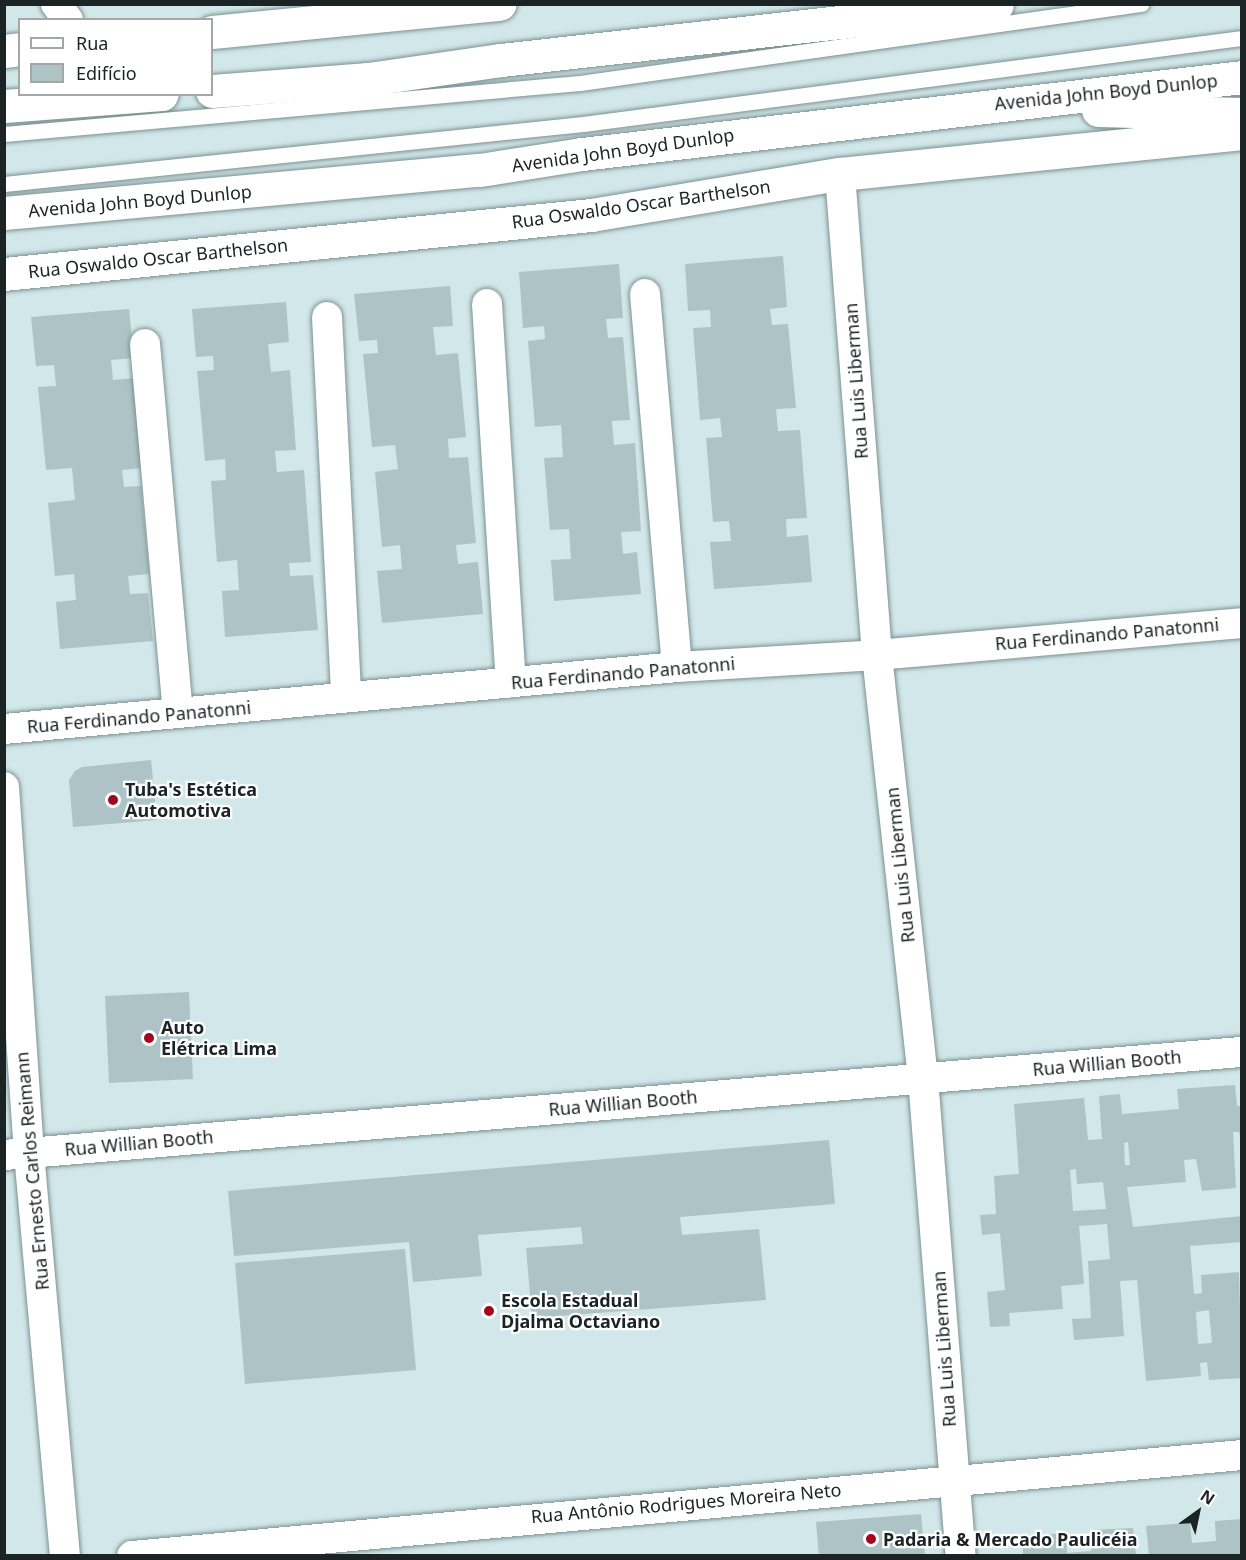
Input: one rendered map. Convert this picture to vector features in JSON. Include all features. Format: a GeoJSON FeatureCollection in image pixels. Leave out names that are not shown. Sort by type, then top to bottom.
{"type":"FeatureCollection","features":[{"type":"Feature","properties":{"kind":"main road"},"geometry":{"type":"LineString","coordinates":[[213,32],[359,12],[500,4]]}},
{"type":"Feature","properties":{"kind":"main road"},"geometry":{"type":"LineString","coordinates":[[213,91],[369,79],[501,60],[997,4]]}},
{"type":"Feature","properties":{"kind":"main road","name":"Avenida John Boyd Dunlop"},"geometry":{"type":"LineString","coordinates":[[4,213],[480,170],[582,154],[977,106],[1242,78]]}},
{"type":"Feature","properties":{"kind":"main road"},"geometry":{"type":"LineString","coordinates":[[4,106],[136,96]]}},
{"type":"Feature","properties":{"kind":"main road"},"geometry":{"type":"LineString","coordinates":[[977,106],[1242,114]]}},
{"type":"Feature","properties":{"kind":"main road","name":"Rua Oswaldo Oscar Barthelson"},"geometry":{"type":"LineString","coordinates":[[4,274],[591,215],[840,174],[1242,133]]}},
{"type":"Feature","properties":{"kind":"street"},"geometry":{"type":"LineString","coordinates":[[56,4],[66,18]]}},
{"type":"Feature","properties":{"kind":"street","name":"Rua Luis Liberman"},"geometry":{"type":"LineString","coordinates":[[840,174],[877,655],[923,1078],[961,1556]]}},
{"type":"Feature","properties":{"kind":"street"},"geometry":{"type":"LineString","coordinates":[[645,294],[677,667]]}},
{"type":"Feature","properties":{"kind":"street"},"geometry":{"type":"LineString","coordinates":[[487,304],[511,682]]}},
{"type":"Feature","properties":{"kind":"street"},"geometry":{"type":"LineString","coordinates":[[327,317],[346,697]]}},
{"type":"Feature","properties":{"kind":"street"},"geometry":{"type":"LineString","coordinates":[[145,344],[178,713]]}},
{"type":"Feature","properties":{"kind":"street","name":"Rua Ferdinando Panatonni"},"geometry":{"type":"LineString","coordinates":[[4,729],[677,667],[877,655],[1242,623]]}},
{"type":"Feature","properties":{"kind":"street","name":"Rua Ernesto Carlos Reimann"},"geometry":{"type":"LineString","coordinates":[[4,787],[17,1154],[65,1556]]}},
{"type":"Feature","properties":{"kind":"street","name":"Rua Willian Booth"},"geometry":{"type":"LineString","coordinates":[[17,1154],[1242,1052]]}},
{"type":"Feature","properties":{"kind":"street","name":"Rua Antônio Rodrigues Moreira Neto"},"geometry":{"type":"LineString","coordinates":[[132,1556],[953,1478],[1242,1455]]}},
{"type":"Feature","properties":{"kind":"lane"},"geometry":{"type":"LineString","coordinates":[[4,134],[580,83],[1141,4]]}},
{"type":"Feature","properties":{"kind":"lane"},"geometry":{"type":"LineString","coordinates":[[4,184],[583,124],[1242,38]]}},
{"type":"Feature","properties":{"kind":"building"},"geometry":{"type":"Polygon","coordinates":[[[783,256],[787,307],[770,309],[772,325],[788,324],[796,408],[776,409],[778,431],[800,430],[807,518],[786,519],[787,537],[808,535],[812,582],[714,589],[710,542],[731,541],[729,521],[713,522],[706,438],[722,437],[720,418],[700,420],[693,328],[711,327],[710,310],[688,311],[685,264],[783,256]]]}},
{"type":"Feature","properties":{"kind":"building"},"geometry":{"type":"Polygon","coordinates":[[[619,264],[623,318],[606,319],[608,338],[623,337],[630,420],[612,421],[614,445],[635,443],[641,531],[621,532],[623,554],[637,552],[641,594],[554,601],[551,560],[571,559],[569,529],[550,530],[544,458],[563,457],[561,425],[535,427],[528,341],[545,339],[544,326],[523,328],[519,272],[619,264]]]}},
{"type":"Feature","properties":{"kind":"building"},"geometry":{"type":"Polygon","coordinates":[[[450,286],[453,326],[433,327],[436,355],[458,353],[466,437],[448,439],[449,458],[468,457],[476,543],[456,545],[458,564],[478,562],[483,614],[382,623],[377,571],[402,569],[400,545],[382,547],[375,472],[398,469],[395,445],[372,447],[363,354],[378,353],[377,340],[359,341],[354,294],[450,286]]]}},
{"type":"Feature","properties":{"kind":"building"},"geometry":{"type":"Polygon","coordinates":[[[286,302],[289,342],[268,344],[271,372],[290,370],[296,450],[275,451],[277,472],[304,470],[311,562],[289,563],[290,576],[313,575],[318,630],[225,637],[222,591],[239,590],[237,560],[217,562],[211,481],[226,480],[225,459],[205,461],[197,371],[214,370],[213,356],[196,357],[192,309],[286,302]]]}},
{"type":"Feature","properties":{"kind":"building"},"geometry":{"type":"Polygon","coordinates":[[[129,309],[134,358],[111,360],[113,380],[135,378],[143,468],[122,470],[124,487],[141,486],[149,574],[128,576],[130,594],[148,593],[153,641],[60,649],[56,602],[76,600],[74,574],[55,576],[48,503],[75,500],[72,468],[46,470],[38,387],[56,386],[54,365],[36,366],[31,317],[129,309]]]}},
{"type":"Feature","properties":{"kind":"building","name":"Tuba's Estética Automotiva"},"geometry":{"type":"Polygon","coordinates":[[[151,760],[157,820],[73,827],[69,780],[75,771],[82,767],[151,760]]]}},
{"type":"Feature","properties":{"kind":"building","name":"Auto Elétrica Lima"},"geometry":{"type":"Polygon","coordinates":[[[189,992],[193,1079],[109,1083],[105,996],[189,992]]]}},
{"type":"Feature","properties":{"kind":"building"},"geometry":{"type":"Polygon","coordinates":[[[1235,1085],[1237,1106],[1242,1106],[1242,1143],[1239,1132],[1233,1132],[1236,1188],[1202,1191],[1196,1159],[1184,1160],[1186,1182],[1127,1187],[1133,1227],[1242,1216],[1242,1242],[1190,1246],[1194,1294],[1202,1293],[1201,1275],[1239,1272],[1242,1378],[1209,1380],[1207,1362],[1200,1363],[1201,1376],[1146,1381],[1137,1280],[1120,1281],[1124,1336],[1074,1340],[1072,1319],[1091,1318],[1088,1261],[1110,1259],[1107,1224],[1079,1226],[1084,1284],[1061,1286],[1063,1309],[1009,1313],[1010,1326],[990,1327],[987,1292],[1005,1290],[1000,1233],[982,1235],[980,1215],[996,1214],[994,1176],[1019,1174],[1014,1104],[1084,1098],[1088,1140],[1102,1139],[1099,1096],[1120,1094],[1122,1114],[1179,1109],[1177,1089],[1235,1085]],[[1128,1142],[1124,1143],[1125,1165],[1130,1165],[1128,1142]],[[1076,1169],[1070,1170],[1073,1211],[1106,1209],[1103,1182],[1077,1184],[1076,1169]],[[1209,1310],[1196,1312],[1198,1344],[1212,1343],[1209,1310]]]}},
{"type":"Feature","properties":{"kind":"building"},"geometry":{"type":"Polygon","coordinates":[[[829,1140],[835,1204],[680,1217],[682,1235],[759,1229],[766,1300],[532,1318],[526,1248],[583,1244],[581,1227],[478,1235],[482,1276],[413,1282],[409,1242],[234,1256],[228,1191],[829,1140]]]}},
{"type":"Feature","properties":{"kind":"building"},"geometry":{"type":"Polygon","coordinates":[[[405,1249],[416,1370],[245,1384],[235,1263],[405,1249]]]}},
{"type":"Feature","properties":{"kind":"building","name":"Padaria & Mercado Paulicéia"},"geometry":{"type":"Polygon","coordinates":[[[921,1514],[925,1556],[819,1556],[816,1522],[921,1514]]]}},
{"type":"Feature","properties":{"kind":"building"},"geometry":{"type":"Polygon","coordinates":[[[1242,1519],[1242,1556],[1149,1556],[1146,1526],[1190,1523],[1192,1543],[1216,1541],[1215,1521],[1242,1519]]]}},
{"type":"Feature","properties":{"kind":"building"},"geometry":{"type":"Polygon","coordinates":[[[1133,1528],[1136,1556],[1023,1556],[1022,1536],[1066,1533],[1067,1553],[1091,1551],[1090,1530],[1133,1528]]]}},
{"type":"Feature","properties":{"kind":"place","name":"Tuba's Estética Automotiva"},"geometry":{"type":"Point","coordinates":[113,800]}},
{"type":"Feature","properties":{"kind":"place","name":"Auto Elétrica Lima"},"geometry":{"type":"Point","coordinates":[149,1038]}},
{"type":"Feature","properties":{"kind":"place","name":"Escola Estadual Djalma Octaviano"},"geometry":{"type":"Point","coordinates":[489,1311]}},
{"type":"Feature","properties":{"kind":"place","name":"Padaria & Mercado Paulicéia"},"geometry":{"type":"Point","coordinates":[871,1539]}}]}
